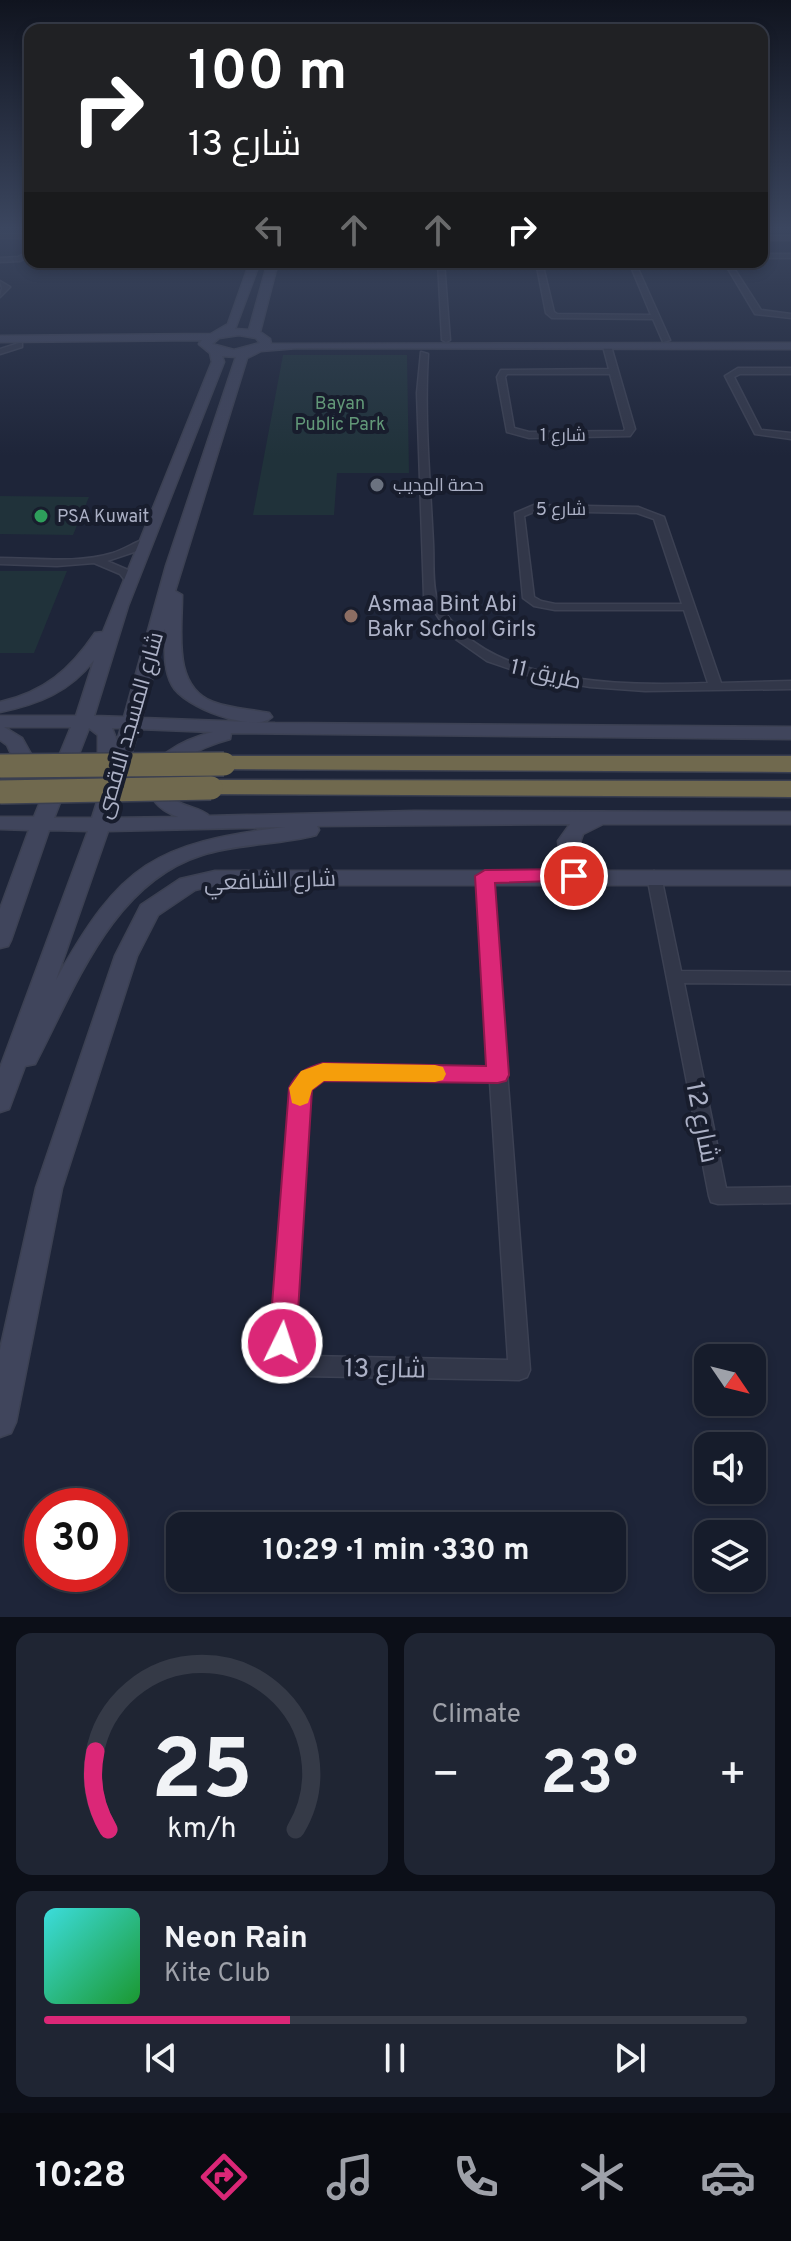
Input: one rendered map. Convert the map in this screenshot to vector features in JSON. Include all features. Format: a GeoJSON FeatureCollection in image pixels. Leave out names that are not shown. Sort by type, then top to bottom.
{"type":"FeatureCollection","features":[{"type":"Feature","properties":{"kind":"highway"},"geometry":{"type":"LineString","coordinates":[[645,776],[791,753]]}},
{"type":"Feature","properties":{"kind":"highway"},"geometry":{"type":"LineString","coordinates":[[0,766],[224,764],[645,776],[791,789]]}},
{"type":"Feature","properties":{"kind":"highway"},"geometry":{"type":"LineString","coordinates":[[0,792],[645,776],[791,764]]}},
{"type":"Feature","properties":{"kind":"highway"},"geometry":{"type":"LineString","coordinates":[[645,776],[791,801]]}},
{"type":"Feature","properties":{"kind":"main road","name":"شارع المسجد الاقصى"},"geometry":{"type":"LineString","coordinates":[[0,940],[5,912],[83,721],[120,606],[218,362],[214,342],[233,325],[240,305]]}},
{"type":"Feature","properties":{"kind":"main road","name":"شارع المسجد الاقصى"},"geometry":{"type":"LineString","coordinates":[[0,1102],[100,825],[132,722],[174,566],[240,361],[258,342],[265,305]]}},
{"type":"Feature","properties":{"kind":"main road"},"geometry":{"type":"LineString","coordinates":[[0,339],[446,343],[791,340]]}},
{"type":"Feature","properties":{"kind":"main road"},"geometry":{"type":"LineString","coordinates":[[0,345],[258,342]]}},
{"type":"Feature","properties":{"kind":"main road"},"geometry":{"type":"LineString","coordinates":[[329,342],[404,346],[446,343]]}},
{"type":"Feature","properties":{"kind":"main road"},"geometry":{"type":"LineString","coordinates":[[555,343],[791,346]]}},
{"type":"Feature","properties":{"kind":"main road"},"geometry":{"type":"LineString","coordinates":[[174,566],[175,676],[178,685],[191,698],[209,707],[237,714],[394,730]]}},
{"type":"Feature","properties":{"kind":"main road"},"geometry":{"type":"LineString","coordinates":[[0,707],[38,697],[71,678],[85,663],[120,606]]}},
{"type":"Feature","properties":{"kind":"main road"},"geometry":{"type":"LineString","coordinates":[[83,721],[101,727],[108,735],[107,800]]}},
{"type":"Feature","properties":{"kind":"main road"},"geometry":{"type":"LineString","coordinates":[[0,722],[132,722],[275,729],[791,733]]}},
{"type":"Feature","properties":{"kind":"main road"},"geometry":{"type":"LineString","coordinates":[[221,821],[185,813],[165,802],[158,789],[163,765],[180,749],[204,738],[275,729]]}},
{"type":"Feature","properties":{"kind":"main road"},"geometry":{"type":"LineString","coordinates":[[0,732],[18,746],[22,760],[16,776],[0,792]]}},
{"type":"Feature","properties":{"kind":"main road"},"geometry":{"type":"LineString","coordinates":[[73,743],[71,809],[81,820],[100,825]]}},
{"type":"Feature","properties":{"kind":"main road"},"geometry":{"type":"LineString","coordinates":[[0,1102],[108,912],[127,890],[152,870],[178,856],[209,847],[414,817]]}},
{"type":"Feature","properties":{"kind":"main road"},"geometry":{"type":"LineString","coordinates":[[0,823],[100,825],[414,817],[791,818]]}},
{"type":"Feature","properties":{"kind":"main road"},"geometry":{"type":"LineString","coordinates":[[574,876],[568,836],[590,823],[608,819]]}},
{"type":"Feature","properties":{"kind":"main road","name":"شارع الشافعي"},"geometry":{"type":"LineString","coordinates":[[0,1422],[53,1175],[126,956],[149,910],[188,884],[215,878],[791,878]]}},
{"type":"Feature","properties":{"kind":"street"},"geometry":{"type":"LineString","coordinates":[[404,346],[424,354],[446,343],[444,305]]}},
{"type":"Feature","properties":{"kind":"street"},"geometry":{"type":"LineString","coordinates":[[548,305],[550,313],[555,316],[655,317]]}},
{"type":"Feature","properties":{"kind":"street"},"geometry":{"type":"LineString","coordinates":[[650,305],[666,340]]}},
{"type":"Feature","properties":{"kind":"street"},"geometry":{"type":"LineString","coordinates":[[754,305],[758,312],[791,316]]}},
{"type":"Feature","properties":{"kind":"street"},"geometry":{"type":"LineString","coordinates":[[0,352],[19,345]]}},
{"type":"Feature","properties":{"kind":"street","name":"شارع 1"},"geometry":{"type":"LineString","coordinates":[[607,346],[614,371],[630,429],[627,434],[529,435],[510,430],[501,377],[504,372],[614,371]]}},
{"type":"Feature","properties":{"kind":"street","name":"طريق 11"},"geometry":{"type":"LineString","coordinates":[[424,354],[421,393],[430,596],[444,622],[463,643],[495,661],[548,678],[622,685],[791,685]]}},
{"type":"Feature","properties":{"kind":"street"},"geometry":{"type":"LineString","coordinates":[[791,371],[738,371],[729,374],[758,432],[791,436]]}},
{"type":"Feature","properties":{"kind":"street","name":"شارع 5"},"geometry":{"type":"LineString","coordinates":[[689,607],[555,607],[538,604],[529,598],[519,515],[534,508],[638,510],[659,517],[689,607],[715,685]]}},
{"type":"Feature","properties":{"kind":"street"},"geometry":{"type":"LineString","coordinates":[[0,561],[98,561],[118,556],[147,541]]}},
{"type":"Feature","properties":{"kind":"street"},"geometry":{"type":"LineString","coordinates":[[98,561],[113,566],[131,581]]}},
{"type":"Feature","properties":{"kind":"street","name":"شارع 13"},"geometry":{"type":"LineString","coordinates":[[485,876],[519,1370],[302,1366],[282,1343],[301,1088],[309,1077],[323,1072],[498,1075]]}},
{"type":"Feature","properties":{"kind":"street","name":"شارع 12"},"geometry":{"type":"LineString","coordinates":[[654,876],[718,1196],[791,1195]]}},
{"type":"Feature","properties":{"kind":"street"},"geometry":{"type":"LineString","coordinates":[[674,977],[791,978]]}},
{"type":"Feature","properties":{"kind":"green space","name":"Bayan Public Park"},"geometry":{"type":"Polygon","coordinates":[[[283,355],[407,355],[409,473],[337,473],[334,515],[253,515],[283,355]]]}},
{"type":"Feature","properties":{"kind":"green space","name":"PSA Kuwait"},"geometry":{"type":"Polygon","coordinates":[[[0,496],[89,497],[73,535],[0,534],[0,496]]]}},
{"type":"Feature","properties":{"kind":"green space"},"geometry":{"type":"Polygon","coordinates":[[[0,571],[67,571],[34,653],[0,653],[0,571]]]}},
{"type":"Feature","properties":{"kind":"slow traffic"},"geometry":{"type":"LineString","coordinates":[[300,1097],[301,1088],[309,1077],[323,1072],[435,1074]]}},
{"type":"Feature","properties":{"kind":"place","name":"حصة الهديب"},"geometry":{"type":"Point","coordinates":[377,485]}},
{"type":"Feature","properties":{"kind":"place","name":"PSA Kuwait"},"geometry":{"type":"Point","coordinates":[41,516]}},
{"type":"Feature","properties":{"kind":"place","name":"Asmaa Bint Abi Bakr School Girls"},"geometry":{"type":"Point","coordinates":[351,616]}},
{"type":"Feature","properties":{"kind":"route"},"geometry":{"type":"LineString","coordinates":[[282,1343],[301,1088],[309,1077],[323,1072],[498,1075],[485,876],[574,876]]}}]}
